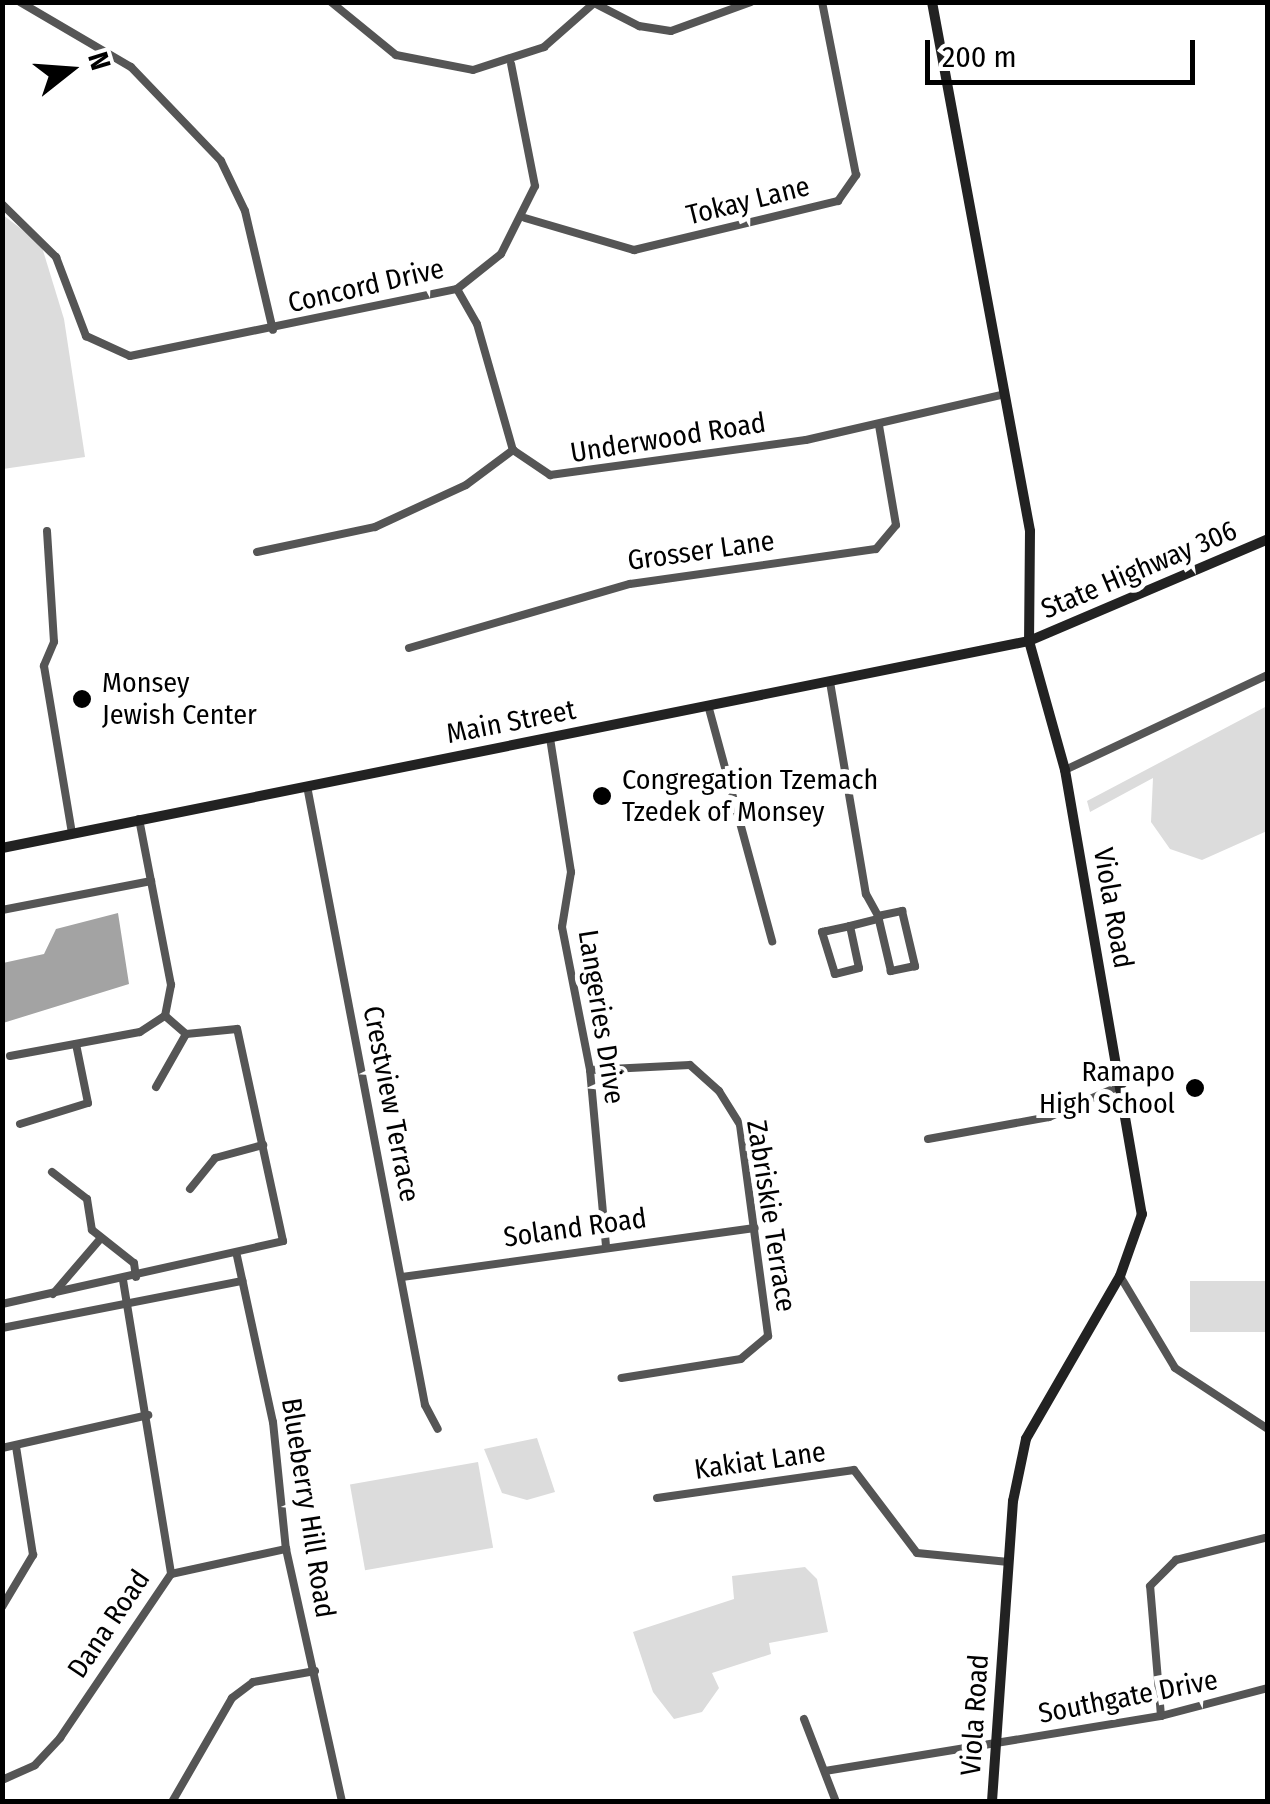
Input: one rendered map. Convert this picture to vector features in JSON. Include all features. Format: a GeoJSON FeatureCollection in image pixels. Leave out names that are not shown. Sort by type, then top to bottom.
{"type":"FeatureCollection","features":[{"type":"Feature","properties":{"kind":"street"},"geometry":{"type":"LineString","coordinates":[[20,2],[131,67],[221,161],[245,210],[272,330]]}},
{"type":"Feature","properties":{"kind":"street"},"geometry":{"type":"LineString","coordinates":[[331,2],[396,56],[473,70],[512,64],[594,2],[639,26],[671,30],[751,2]]}},
{"type":"Feature","properties":{"kind":"street","name":"Tokay Lane"},"geometry":{"type":"LineString","coordinates":[[525,218],[634,250],[838,202],[856,175],[822,2]]}},
{"type":"Feature","properties":{"kind":"street","name":"Viola Road"},"geometry":{"type":"LineString","coordinates":[[932,2],[1030,531],[1028,642],[1065,770],[1142,1214],[1120,1276],[1026,1440],[1009,1562],[992,1802]]}},
{"type":"Feature","properties":{"kind":"street","name":"Concord Drive"},"geometry":{"type":"LineString","coordinates":[[2,204],[56,257],[86,336],[107,350],[150,357],[457,289],[501,254],[525,218],[536,158],[512,64]]}},
{"type":"Feature","properties":{"kind":"street"},"geometry":{"type":"LineString","coordinates":[[256,552],[376,527],[466,485],[513,450],[477,324],[457,289]]}},
{"type":"Feature","properties":{"kind":"street","name":"Underwood Road"},"geometry":{"type":"LineString","coordinates":[[513,450],[533,468],[568,478],[879,426],[1004,394]]}},
{"type":"Feature","properties":{"kind":"street","name":"Grosser Lane"},"geometry":{"type":"LineString","coordinates":[[409,648],[612,587],[876,550],[896,525],[879,426]]}},
{"type":"Feature","properties":{"kind":"street"},"geometry":{"type":"LineString","coordinates":[[46,532],[54,642],[44,666],[72,834]]}},
{"type":"Feature","properties":{"kind":"street","name":"State Highway 306"},"geometry":{"type":"LineString","coordinates":[[1028,642],[1268,539]]}},
{"type":"Feature","properties":{"kind":"street","name":"Main Street"},"geometry":{"type":"LineString","coordinates":[[2,848],[1028,642]]}},
{"type":"Feature","properties":{"kind":"street"},"geometry":{"type":"LineString","coordinates":[[1065,770],[1268,675]]}},
{"type":"Feature","properties":{"kind":"street"},"geometry":{"type":"LineString","coordinates":[[830,682],[850,827],[879,918],[892,971],[914,966],[902,910],[879,918],[850,926],[822,932],[834,974],[859,968],[850,926]]}},
{"type":"Feature","properties":{"kind":"street"},"geometry":{"type":"LineString","coordinates":[[708,706],[772,941]]}},
{"type":"Feature","properties":{"kind":"street","name":"Langeries Drive"},"geometry":{"type":"LineString","coordinates":[[550,738],[572,872],[562,927],[590,1070],[606,1245]]}},
{"type":"Feature","properties":{"kind":"street","name":"Crestview Terrace"},"geometry":{"type":"LineString","coordinates":[[307,786],[425,1405],[438,1429]]}},
{"type":"Feature","properties":{"kind":"street"},"geometry":{"type":"LineString","coordinates":[[140,820],[169,1013],[186,1034]]}},
{"type":"Feature","properties":{"kind":"street"},"geometry":{"type":"LineString","coordinates":[[2,910],[150,882]]}},
{"type":"Feature","properties":{"kind":"street"},"geometry":{"type":"LineString","coordinates":[[10,1056],[140,1032],[169,1013]]}},
{"type":"Feature","properties":{"kind":"street"},"geometry":{"type":"LineString","coordinates":[[2,1304],[237,1256],[283,1241],[238,1028],[186,1034]]}},
{"type":"Feature","properties":{"kind":"street"},"geometry":{"type":"LineString","coordinates":[[156,1086],[186,1034]]}},
{"type":"Feature","properties":{"kind":"street"},"geometry":{"type":"LineString","coordinates":[[20,1124],[88,1103],[76,1044]]}},
{"type":"Feature","properties":{"kind":"street","name":"Zabriskie Terrace"},"geometry":{"type":"LineString","coordinates":[[590,1070],[690,1065],[719,1090],[740,1126],[768,1336],[741,1359],[622,1378]]}},
{"type":"Feature","properties":{"kind":"street"},"geometry":{"type":"LineString","coordinates":[[928,1139],[1049,1116],[1122,1085]]}},
{"type":"Feature","properties":{"kind":"street"},"geometry":{"type":"LineString","coordinates":[[190,1189],[214,1158],[264,1145]]}},
{"type":"Feature","properties":{"kind":"street"},"geometry":{"type":"LineString","coordinates":[[52,1172],[87,1198],[102,1238],[134,1263],[136,1277]]}},
{"type":"Feature","properties":{"kind":"street","name":"Soland Road"},"geometry":{"type":"LineString","coordinates":[[402,1277],[606,1245],[754,1228]]}},
{"type":"Feature","properties":{"kind":"street"},"geometry":{"type":"LineString","coordinates":[[53,1294],[102,1238]]}},
{"type":"Feature","properties":{"kind":"street","name":"Blueberry Hill Road"},"geometry":{"type":"LineString","coordinates":[[237,1256],[273,1422],[286,1550],[342,1802]]}},
{"type":"Feature","properties":{"kind":"street"},"geometry":{"type":"LineString","coordinates":[[1120,1276],[1176,1368],[1268,1429]]}},
{"type":"Feature","properties":{"kind":"street"},"geometry":{"type":"LineString","coordinates":[[123,1280],[171,1574]]}},
{"type":"Feature","properties":{"kind":"street"},"geometry":{"type":"LineString","coordinates":[[2,1328],[242,1281]]}},
{"type":"Feature","properties":{"kind":"street"},"geometry":{"type":"LineString","coordinates":[[2,1448],[148,1415]]}},
{"type":"Feature","properties":{"kind":"street"},"geometry":{"type":"LineString","coordinates":[[2,1607],[33,1555],[16,1446]]}},
{"type":"Feature","properties":{"kind":"street","name":"Kakiat Lane"},"geometry":{"type":"LineString","coordinates":[[656,1498],[854,1470],[918,1553],[1009,1562]]}},
{"type":"Feature","properties":{"kind":"street"},"geometry":{"type":"LineString","coordinates":[[1161,1716],[1150,1586],[1176,1560],[1268,1537]]}},
{"type":"Feature","properties":{"kind":"street","name":"Dana Road"},"geometry":{"type":"LineString","coordinates":[[2,1780],[35,1765],[60,1738],[171,1574],[286,1550]]}},
{"type":"Feature","properties":{"kind":"street"},"geometry":{"type":"LineString","coordinates":[[172,1802],[232,1698],[254,1682],[315,1671]]}},
{"type":"Feature","properties":{"kind":"street","name":"Southgate Drive"},"geometry":{"type":"LineString","coordinates":[[825,1771],[1161,1716],[1268,1688]]}},
{"type":"Feature","properties":{"kind":"street"},"geometry":{"type":"LineString","coordinates":[[804,1720],[836,1802]]}},
{"type":"Feature","properties":{"kind":"shaded area"},"geometry":{"type":"Polygon","coordinates":[[[3,215],[41,244],[64,319],[85,457],[3,469],[3,215]]]}},
{"type":"Feature","properties":{"kind":"shaded area"},"geometry":{"type":"Polygon","coordinates":[[[1267,706],[1267,831],[1202,860],[1170,849],[1151,822],[1153,778],[1090,812],[1087,801],[1267,706]]]}},
{"type":"Feature","properties":{"kind":"shaded area"},"geometry":{"type":"Polygon","coordinates":[[[118,913],[129,984],[3,1023],[3,963],[44,954],[56,929],[118,913]]]}},
{"type":"Feature","properties":{"kind":"shaded area"},"geometry":{"type":"Polygon","coordinates":[[[1190,1281],[1267,1281],[1267,1332],[1190,1332],[1190,1281]]]}},
{"type":"Feature","properties":{"kind":"shaded area"},"geometry":{"type":"Polygon","coordinates":[[[537,1438],[555,1492],[527,1500],[502,1493],[484,1449],[537,1438]]]}},
{"type":"Feature","properties":{"kind":"shaded area"},"geometry":{"type":"Polygon","coordinates":[[[478,1462],[493,1548],[365,1570],[350,1485],[478,1462]]]}},
{"type":"Feature","properties":{"kind":"shaded area"},"geometry":{"type":"Polygon","coordinates":[[[805,1567],[817,1579],[828,1632],[769,1643],[771,1654],[712,1673],[719,1688],[702,1712],[674,1719],[653,1692],[633,1632],[734,1599],[732,1576],[805,1567]]]}},
{"type":"Feature","properties":{"kind":"place","name":"Monsey Jewish Center"},"geometry":{"type":"Point","coordinates":[82,699]}},
{"type":"Feature","properties":{"kind":"place","name":"Congregation Tzemach Tzedek of Monsey"},"geometry":{"type":"Point","coordinates":[602,796]}},
{"type":"Feature","properties":{"kind":"place","name":"Ramapo High School"},"geometry":{"type":"Point","coordinates":[1195,1088]}}]}
